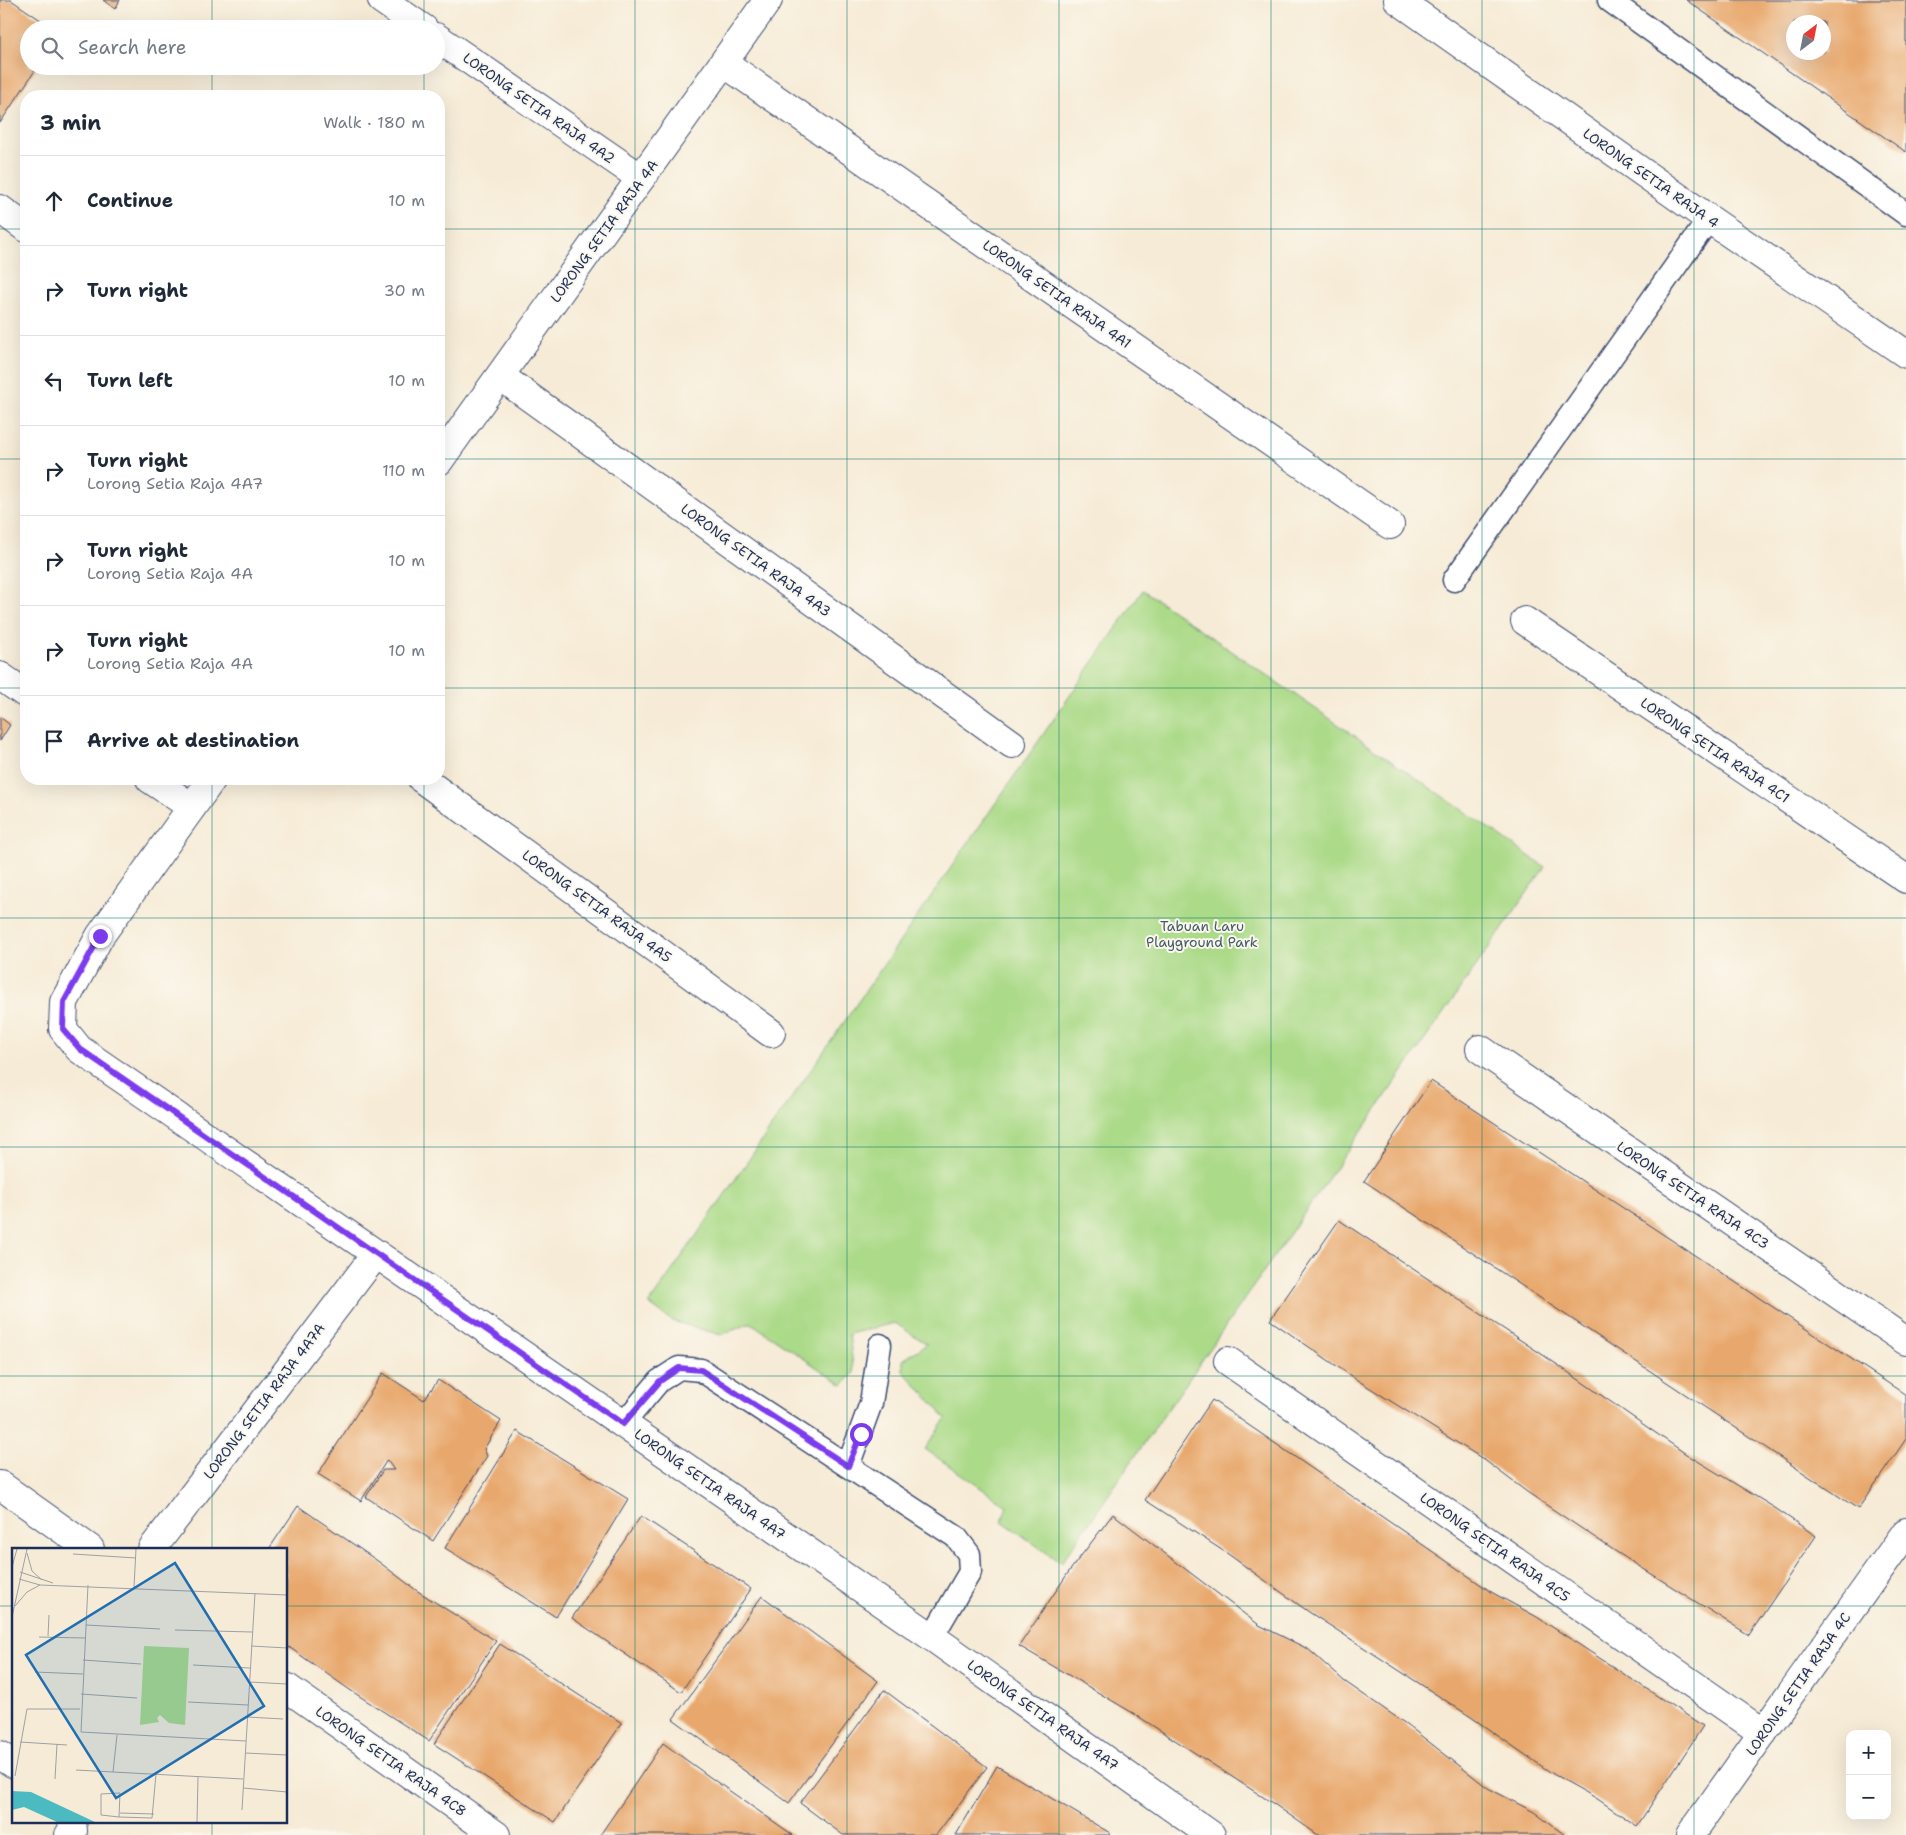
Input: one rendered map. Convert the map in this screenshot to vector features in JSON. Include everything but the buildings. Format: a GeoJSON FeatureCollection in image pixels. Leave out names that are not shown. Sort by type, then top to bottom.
{"type":"FeatureCollection","features":[{"type":"Feature","properties":{"kind":"street"},"geometry":{"type":"LineString","coordinates":[[382,0],[411,20]]}},
{"type":"Feature","properties":{"kind":"street","name":"LORONG SETIA RAJA 4A"},"geometry":{"type":"LineString","coordinates":[[445,453],[768,0]]}},
{"type":"Feature","properties":{"kind":"street","name":"LORONG SETIA RAJA 4"},"geometry":{"type":"LineString","coordinates":[[1398,0],[1709,219],[1906,354]]}},
{"type":"Feature","properties":{"kind":"street","name":"LORONG SETIA RAJA 4A2"},"geometry":{"type":"LineString","coordinates":[[445,43],[641,178]]}},
{"type":"Feature","properties":{"kind":"street","name":"LORONG SETIA RAJA 4A1"},"geometry":{"type":"LineString","coordinates":[[724,63],[1390,525]]}},
{"type":"Feature","properties":{"kind":"street"},"geometry":{"type":"LineString","coordinates":[[0,209],[20,224]]}},
{"type":"Feature","properties":{"kind":"street","name":"LORONG SETIA RAJA 4A3"},"geometry":{"type":"LineString","coordinates":[[500,376],[1012,744]]}},
{"type":"Feature","properties":{"kind":"street","name":"LORONG SETIA RAJA 4C1"},"geometry":{"type":"LineString","coordinates":[[1525,621],[1906,880]]}},
{"type":"Feature","properties":{"kind":"street"},"geometry":{"type":"LineString","coordinates":[[0,676],[20,690]]}},
{"type":"Feature","properties":{"kind":"street"},"geometry":{"type":"LineString","coordinates":[[159,785],[192,807],[208,785]]}},
{"type":"Feature","properties":{"kind":"street","name":"LORONG SETIA RAJA 4A5"},"geometry":{"type":"LineString","coordinates":[[430,785],[772,1033]]}},
{"type":"Feature","properties":{"kind":"street","name":"LORONG SETIA RAJA 4A7"},"geometry":{"type":"LineString","coordinates":[[192,807],[100,936],[64,1002],[63,1029],[80,1049],[932,1637],[1211,1835]]}},
{"type":"Feature","properties":{"kind":"street","name":"LORONG SETIA RAJA 4C3"},"geometry":{"type":"LineString","coordinates":[[1480,1049],[1906,1341]]}},
{"type":"Feature","properties":{"kind":"street","name":"LORONG SETIA RAJA 4A7A"},"geometry":{"type":"LineString","coordinates":[[153,1548],[376,1254]]}},
{"type":"Feature","properties":{"kind":"street","name":"LORONG SETIA RAJA 4C5"},"geometry":{"type":"LineString","coordinates":[[1228,1360],[1762,1733]]}},
{"type":"Feature","properties":{"kind":"street"},"geometry":{"type":"LineString","coordinates":[[0,1485],[89,1548]]}},
{"type":"Feature","properties":{"kind":"street","name":"LORONG SETIA RAJA 4C"},"geometry":{"type":"LineString","coordinates":[[1690,1835],[1906,1532]]}},
{"type":"Feature","properties":{"kind":"street","name":"LORONG SETIA RAJA 4C8"},"geometry":{"type":"LineString","coordinates":[[288,1688],[496,1835]]}},
{"type":"Feature","properties":{"kind":"street"},"geometry":{"type":"LineString","coordinates":[[0,1755],[12,1763]]}},
{"type":"Feature","properties":{"kind":"lane"},"geometry":{"type":"LineString","coordinates":[[1609,0],[1906,214]]}},
{"type":"Feature","properties":{"kind":"lane"},"geometry":{"type":"LineString","coordinates":[[1454,580],[1709,219]]}},
{"type":"Feature","properties":{"kind":"lane"},"geometry":{"type":"LineString","coordinates":[[848,1466],[871,1403],[880,1345]]}},
{"type":"Feature","properties":{"kind":"lane"},"geometry":{"type":"LineString","coordinates":[[623,1424],[660,1381],[679,1368],[701,1370],[956,1537],[969,1554],[970,1572],[932,1637]]}},
{"type":"Feature","properties":{"kind":"green space","name":"Tabuan Laru Playground Park"},"geometry":{"type":"Polygon","coordinates":[[[1143,590],[1545,867],[1061,1563],[1002,1521],[1007,1506],[925,1449],[946,1418],[903,1371],[903,1360],[927,1344],[895,1323],[849,1334],[854,1373],[843,1385],[751,1323],[721,1335],[672,1321],[649,1304],[1143,590]]]}},
{"type":"Feature","properties":{"kind":"route"},"geometry":{"type":"LineString","coordinates":[[100,936],[64,1002],[63,1029],[80,1049],[623,1424],[660,1381],[679,1368],[701,1370],[848,1466],[861,1434]]}}]}
